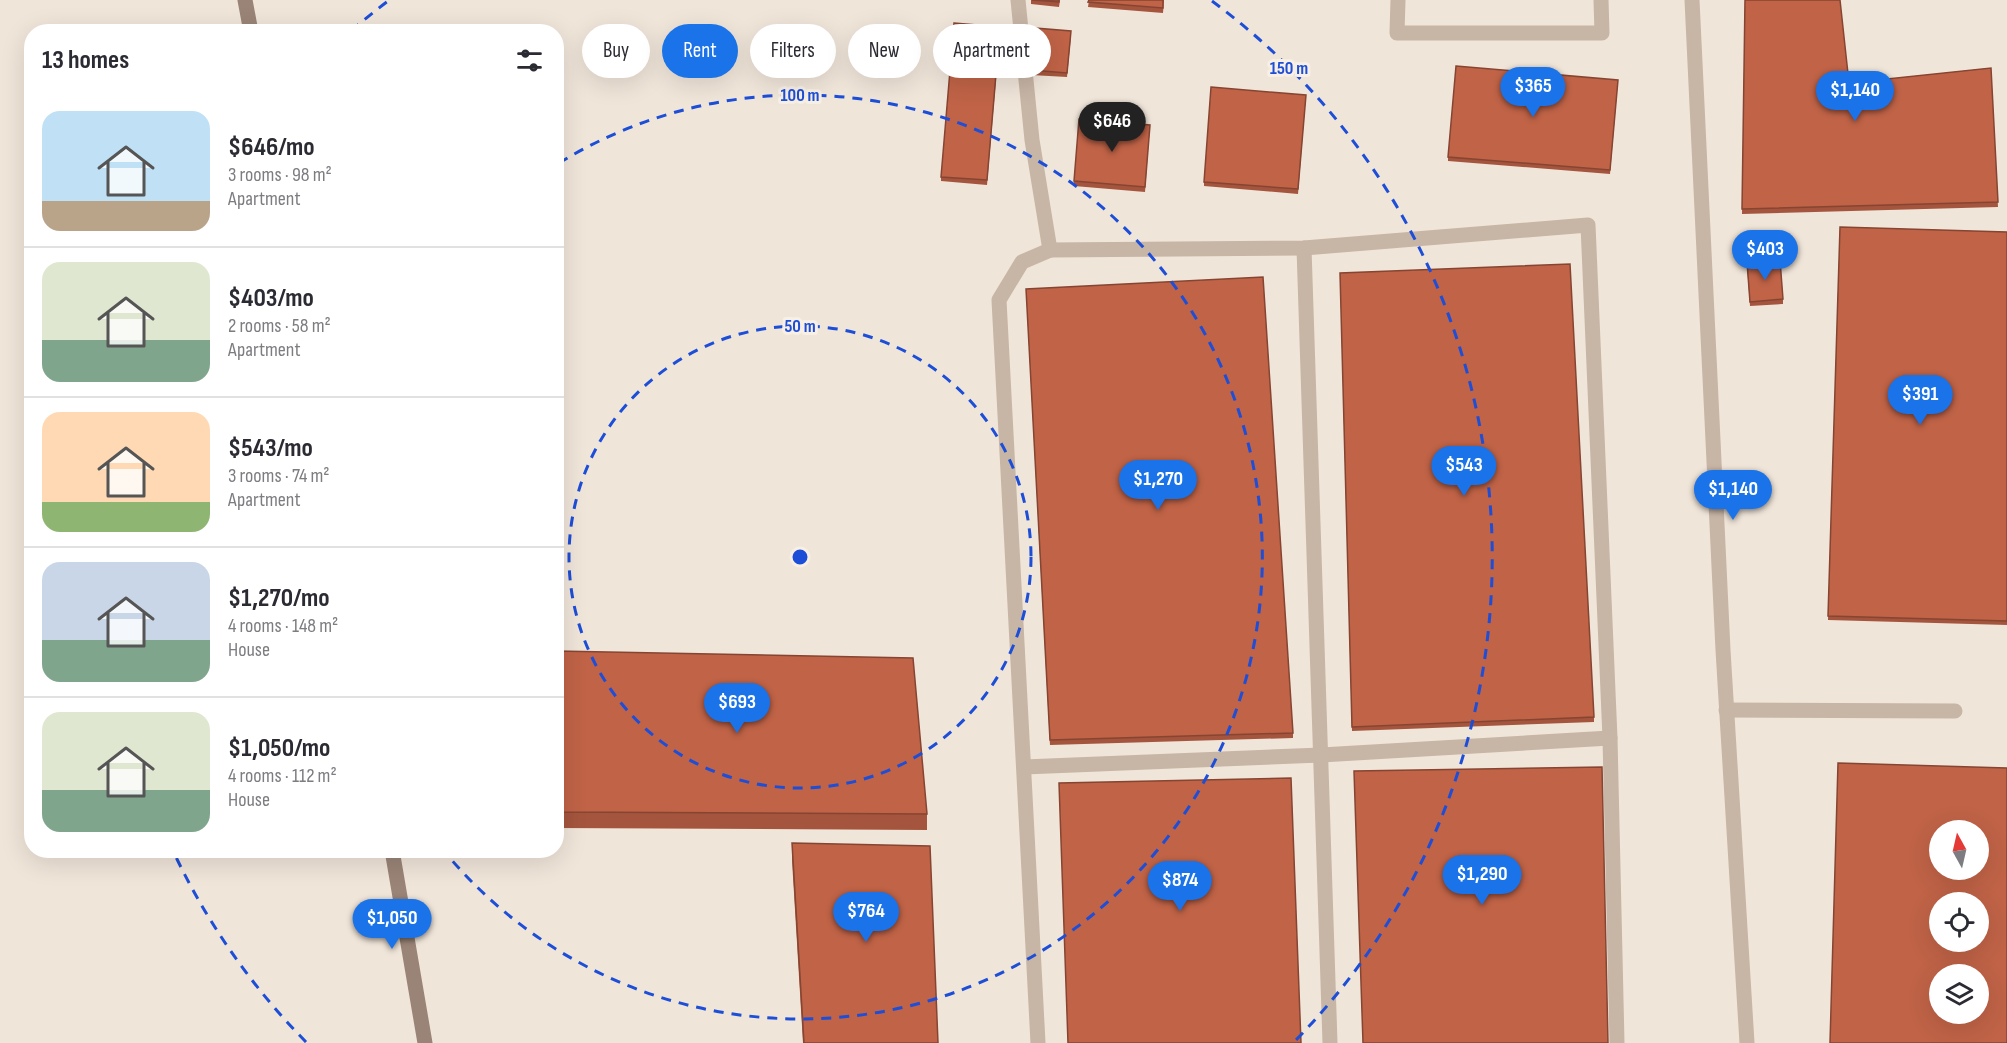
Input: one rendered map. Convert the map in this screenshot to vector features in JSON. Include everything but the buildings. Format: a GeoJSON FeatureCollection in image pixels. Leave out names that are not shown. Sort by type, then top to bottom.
{"type":"FeatureCollection","features":[{"type":"Feature","properties":{"kind":"street"},"geometry":{"type":"LineString","coordinates":[[245,0],[250,24]]}},
{"type":"Feature","properties":{"kind":"street"},"geometry":{"type":"LineString","coordinates":[[1018,0],[1032,140],[1050,250]]}},
{"type":"Feature","properties":{"kind":"street"},"geometry":{"type":"LineString","coordinates":[[1398,0],[1397,33],[1602,33],[1601,0]]}},
{"type":"Feature","properties":{"kind":"street"},"geometry":{"type":"LineString","coordinates":[[1692,0],[1726,710],[1747,1043]]}},
{"type":"Feature","properties":{"kind":"street"},"geometry":{"type":"LineString","coordinates":[[1038,1043],[999,300],[1022,262],[1050,250],[1304,248],[1588,225],[1610,738],[1617,1043]]}},
{"type":"Feature","properties":{"kind":"street"},"geometry":{"type":"LineString","coordinates":[[1304,248],[1330,1043]]}},
{"type":"Feature","properties":{"kind":"street"},"geometry":{"type":"LineString","coordinates":[[1726,710],[1955,711]]}},
{"type":"Feature","properties":{"kind":"street"},"geometry":{"type":"LineString","coordinates":[[1023,767],[1610,738]]}},
{"type":"Feature","properties":{"kind":"street"},"geometry":{"type":"LineString","coordinates":[[393,858],[425,1043]]}}]}
